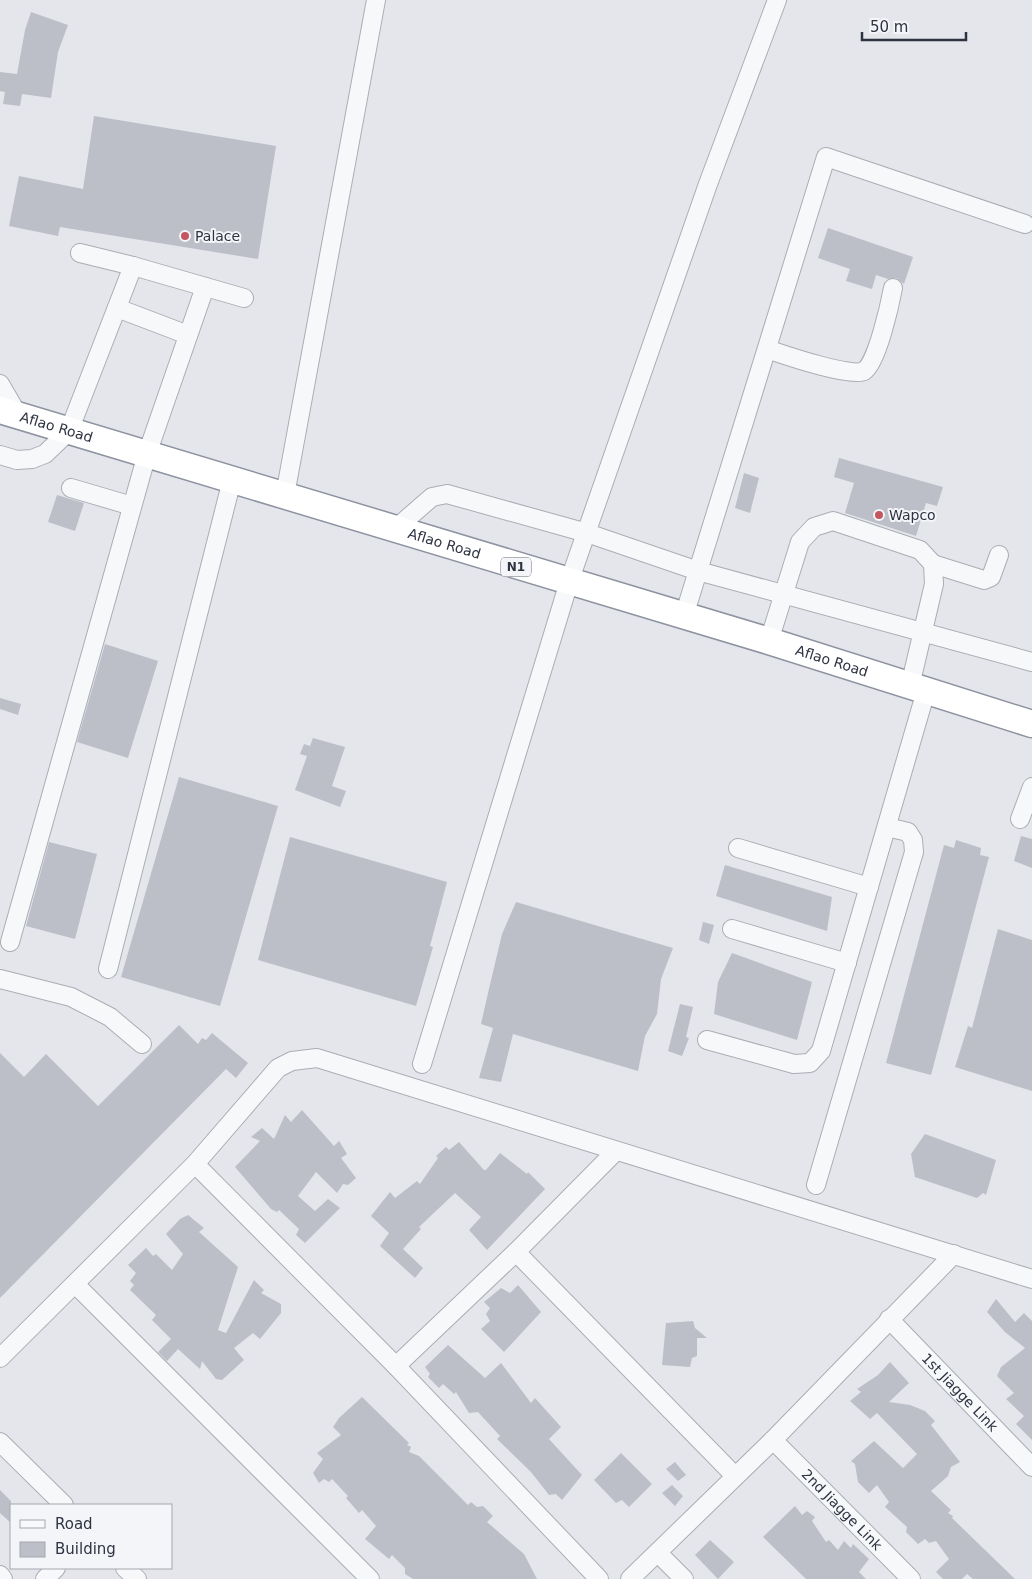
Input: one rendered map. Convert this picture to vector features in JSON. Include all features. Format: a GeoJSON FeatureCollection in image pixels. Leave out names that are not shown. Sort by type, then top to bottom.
{"type":"FeatureCollection","features":[{"type":"Feature","properties":{"kind":"highway","name":"Aflao Road"},"geometry":{"type":"LineString","coordinates":[[9,412],[285,495],[394,530],[769,641],[1032,724]]}},
{"type":"Feature","properties":{"kind":"street"},"geometry":{"type":"LineString","coordinates":[[285,495],[376,0]]}},
{"type":"Feature","properties":{"kind":"street"},"geometry":{"type":"LineString","coordinates":[[422,1064],[570,582],[708,184],[777,0]]}},
{"type":"Feature","properties":{"kind":"street"},"geometry":{"type":"LineString","coordinates":[[684,616],[826,157],[1025,224]]}},
{"type":"Feature","properties":{"kind":"street"},"geometry":{"type":"LineString","coordinates":[[80,253],[244,298]]}},
{"type":"Feature","properties":{"kind":"street"},"geometry":{"type":"LineString","coordinates":[[0,455],[17,460],[32,459],[45,454],[69,431],[133,266]]}},
{"type":"Feature","properties":{"kind":"street"},"geometry":{"type":"LineString","coordinates":[[10,942],[147,454],[205,287]]}},
{"type":"Feature","properties":{"kind":"street"},"geometry":{"type":"LineString","coordinates":[[767,348],[824,366],[855,372],[863,371],[870,365],[880,340],[893,288]]}},
{"type":"Feature","properties":{"kind":"street"},"geometry":{"type":"LineString","coordinates":[[117,308],[188,335]]}},
{"type":"Feature","properties":{"kind":"street"},"geometry":{"type":"LineString","coordinates":[[0,384],[9,412]]}},
{"type":"Feature","properties":{"kind":"street"},"geometry":{"type":"LineString","coordinates":[[108,970],[232,480]]}},
{"type":"Feature","properties":{"kind":"street"},"geometry":{"type":"LineString","coordinates":[[71,488],[132,506]]}},
{"type":"Feature","properties":{"kind":"street"},"geometry":{"type":"LineString","coordinates":[[394,530],[432,497],[447,494],[587,534],[698,571],[1032,662]]}},
{"type":"Feature","properties":{"kind":"street"},"geometry":{"type":"LineString","coordinates":[[769,641],[800,542],[814,527],[833,521],[920,550],[933,564],[984,580],[991,577],[999,555]]}},
{"type":"Feature","properties":{"kind":"street"},"geometry":{"type":"LineString","coordinates":[[707,1040],[794,1064],[810,1063],[821,1051],[886,827],[918,689],[923,632],[934,584],[933,564]]}},
{"type":"Feature","properties":{"kind":"street"},"geometry":{"type":"LineString","coordinates":[[1020,819],[1032,786]]}},
{"type":"Feature","properties":{"kind":"street"},"geometry":{"type":"LineString","coordinates":[[816,1185],[914,852],[913,840],[908,832],[886,827]]}},
{"type":"Feature","properties":{"kind":"street"},"geometry":{"type":"LineString","coordinates":[[738,848],[869,887]]}},
{"type":"Feature","properties":{"kind":"street"},"geometry":{"type":"LineString","coordinates":[[732,929],[847,963]]}},
{"type":"Feature","properties":{"kind":"street"},"geometry":{"type":"LineString","coordinates":[[0,979],[71,996],[110,1016],[142,1044]]}},
{"type":"Feature","properties":{"kind":"street"},"geometry":{"type":"LineString","coordinates":[[0,1358],[195,1164],[278,1068],[305,1058],[317,1058],[1032,1279]]}},
{"type":"Feature","properties":{"kind":"street"},"geometry":{"type":"LineString","coordinates":[[396,1366],[516,1252],[616,1151]]}},
{"type":"Feature","properties":{"kind":"street"},"geometry":{"type":"LineString","coordinates":[[195,1164],[396,1366],[599,1579]]}},
{"type":"Feature","properties":{"kind":"street"},"geometry":{"type":"LineString","coordinates":[[516,1252],[735,1476]]}},
{"type":"Feature","properties":{"kind":"street"},"geometry":{"type":"LineString","coordinates":[[630,1579],[773,1440],[954,1254]]}},
{"type":"Feature","properties":{"kind":"street"},"geometry":{"type":"LineString","coordinates":[[75,1284],[370,1579]]}},
{"type":"Feature","properties":{"kind":"street","name":"1st Jiagge Link"},"geometry":{"type":"LineString","coordinates":[[889,1319],[1032,1467]]}},
{"type":"Feature","properties":{"kind":"street","name":"2nd Jiagge Link"},"geometry":{"type":"LineString","coordinates":[[773,1440],[911,1579]]}},
{"type":"Feature","properties":{"kind":"street"},"geometry":{"type":"LineString","coordinates":[[0,1442],[63,1504]]}},
{"type":"Feature","properties":{"kind":"street"},"geometry":{"type":"LineString","coordinates":[[658,1553],[684,1579]]}},
{"type":"Feature","properties":{"kind":"street"},"geometry":{"type":"LineString","coordinates":[[45,1579],[55,1569]]}},
{"type":"Feature","properties":{"kind":"street"},"geometry":{"type":"LineString","coordinates":[[127,1569],[136,1579]]}},
{"type":"Feature","properties":{"kind":"street"},"geometry":{"type":"LineString","coordinates":[[0,1575],[4,1579]]}},
{"type":"Feature","properties":{"kind":"building"},"geometry":{"type":"Polygon","coordinates":[[[31,12],[68,25],[58,52],[51,98],[22,94],[20,106],[3,104],[5,92],[0,91],[0,72],[17,74],[25,30],[31,12]]]}},
{"type":"Feature","properties":{"kind":"building"},"geometry":{"type":"Polygon","coordinates":[[[94,116],[276,146],[258,259],[60,227],[58,236],[9,226],[19,176],[83,189],[94,116]]]}},
{"type":"Feature","properties":{"kind":"building"},"geometry":{"type":"Polygon","coordinates":[[[828,228],[913,257],[904,284],[896,278],[888,279],[876,275],[872,289],[846,281],[850,269],[818,258],[828,228]]]}},
{"type":"Feature","properties":{"kind":"building"},"geometry":{"type":"Polygon","coordinates":[[[839,458],[943,487],[937,506],[926,503],[916,536],[845,513],[854,483],[834,477],[839,458]]]}},
{"type":"Feature","properties":{"kind":"building"},"geometry":{"type":"Polygon","coordinates":[[[744,473],[759,478],[750,513],[735,508],[744,473]]]}},
{"type":"Feature","properties":{"kind":"building"},"geometry":{"type":"Polygon","coordinates":[[[57,495],[84,503],[75,531],[48,522],[57,495]]]}},
{"type":"Feature","properties":{"kind":"building"},"geometry":{"type":"Polygon","coordinates":[[[105,644],[158,661],[128,758],[77,742],[105,644]]]}},
{"type":"Feature","properties":{"kind":"building"},"geometry":{"type":"Polygon","coordinates":[[[0,698],[21,704],[18,715],[0,709],[0,698]]]}},
{"type":"Feature","properties":{"kind":"building"},"geometry":{"type":"Polygon","coordinates":[[[313,738],[345,747],[332,786],[346,791],[340,807],[295,790],[307,756],[300,754],[304,744],[310,746],[313,738]]]}},
{"type":"Feature","properties":{"kind":"building"},"geometry":{"type":"Polygon","coordinates":[[[179,777],[278,806],[220,1006],[121,977],[179,777]]]}},
{"type":"Feature","properties":{"kind":"building"},"geometry":{"type":"Polygon","coordinates":[[[1021,836],[1032,839],[1032,868],[1014,861],[1021,836]]]}},
{"type":"Feature","properties":{"kind":"building"},"geometry":{"type":"Polygon","coordinates":[[[290,837],[447,882],[430,946],[433,947],[416,1006],[258,960],[290,837]]]}},
{"type":"Feature","properties":{"kind":"building"},"geometry":{"type":"Polygon","coordinates":[[[956,840],[981,848],[980,855],[989,857],[931,1075],[886,1063],[944,845],[954,848],[956,840]]]}},
{"type":"Feature","properties":{"kind":"building"},"geometry":{"type":"Polygon","coordinates":[[[49,842],[97,854],[75,939],[26,926],[49,842]]]}},
{"type":"Feature","properties":{"kind":"building"},"geometry":{"type":"Polygon","coordinates":[[[725,865],[832,897],[827,931],[716,896],[725,865]]]}},
{"type":"Feature","properties":{"kind":"building"},"geometry":{"type":"Polygon","coordinates":[[[516,902],[673,948],[661,979],[657,1014],[645,1036],[638,1071],[513,1034],[501,1082],[479,1078],[493,1028],[481,1024],[502,934],[516,902]]]}},
{"type":"Feature","properties":{"kind":"building"},"geometry":{"type":"Polygon","coordinates":[[[703,922],[714,925],[709,944],[699,940],[703,922]]]}},
{"type":"Feature","properties":{"kind":"building"},"geometry":{"type":"Polygon","coordinates":[[[998,929],[1032,940],[1032,1091],[955,1067],[968,1026],[972,1028],[998,929]]]}},
{"type":"Feature","properties":{"kind":"building"},"geometry":{"type":"Polygon","coordinates":[[[732,953],[812,982],[797,1040],[714,1014],[718,982],[732,953]]]}},
{"type":"Feature","properties":{"kind":"building"},"geometry":{"type":"Polygon","coordinates":[[[680,1004],[693,1007],[686,1037],[689,1038],[682,1056],[668,1051],[680,1004]]]}},
{"type":"Feature","properties":{"kind":"building"},"geometry":{"type":"Polygon","coordinates":[[[179,1025],[198,1044],[202,1038],[206,1040],[212,1033],[248,1063],[236,1078],[226,1069],[0,1298],[0,1053],[24,1077],[46,1054],[98,1106],[179,1025]]]}},
{"type":"Feature","properties":{"kind":"building"},"geometry":{"type":"Polygon","coordinates":[[[302,1110],[334,1146],[339,1141],[347,1154],[341,1158],[356,1178],[348,1185],[343,1184],[337,1193],[316,1172],[298,1196],[315,1211],[328,1199],[340,1208],[305,1243],[296,1235],[299,1229],[279,1210],[277,1212],[271,1209],[235,1167],[260,1141],[251,1137],[262,1128],[274,1139],[285,1115],[291,1122],[302,1110]]]}},
{"type":"Feature","properties":{"kind":"building"},"geometry":{"type":"Polygon","coordinates":[[[925,1134],[996,1160],[986,1195],[983,1193],[977,1198],[915,1177],[911,1154],[925,1134]]]}},
{"type":"Feature","properties":{"kind":"building"},"geometry":{"type":"Polygon","coordinates":[[[459,1142],[484,1170],[500,1153],[527,1174],[528,1172],[545,1189],[487,1250],[469,1230],[481,1217],[455,1193],[419,1227],[421,1229],[403,1249],[423,1268],[415,1278],[380,1246],[389,1233],[371,1216],[390,1192],[395,1198],[417,1181],[420,1184],[438,1158],[436,1156],[446,1147],[449,1150],[459,1142]]]}},
{"type":"Feature","properties":{"kind":"building"},"geometry":{"type":"Polygon","coordinates":[[[188,1215],[204,1228],[199,1232],[238,1267],[218,1330],[226,1333],[254,1280],[264,1290],[261,1293],[281,1304],[281,1313],[260,1339],[253,1333],[234,1348],[244,1360],[222,1380],[216,1379],[202,1361],[200,1369],[178,1349],[167,1361],[158,1352],[171,1339],[152,1320],[156,1315],[130,1290],[134,1285],[130,1281],[136,1273],[128,1265],[146,1248],[153,1256],[156,1254],[172,1270],[183,1254],[166,1234],[180,1219],[188,1215]]]}},
{"type":"Feature","properties":{"kind":"building"},"geometry":{"type":"Polygon","coordinates":[[[518,1285],[541,1312],[504,1352],[481,1329],[490,1321],[486,1314],[490,1308],[484,1302],[501,1288],[510,1293],[518,1285]]]}},
{"type":"Feature","properties":{"kind":"building"},"geometry":{"type":"Polygon","coordinates":[[[996,1299],[1015,1322],[1024,1313],[1032,1321],[1032,1440],[1016,1424],[1024,1416],[1006,1399],[1014,1393],[997,1376],[1001,1367],[1025,1348],[1005,1332],[987,1312],[996,1299]]]}},
{"type":"Feature","properties":{"kind":"building"},"geometry":{"type":"Polygon","coordinates":[[[693,1321],[695,1328],[707,1338],[697,1338],[697,1356],[692,1358],[690,1367],[662,1365],[666,1323],[693,1321]]]}},
{"type":"Feature","properties":{"kind":"building"},"geometry":{"type":"Polygon","coordinates":[[[448,1345],[485,1378],[501,1363],[531,1403],[535,1398],[561,1427],[549,1439],[582,1475],[562,1500],[556,1494],[549,1495],[531,1472],[497,1439],[500,1436],[478,1412],[469,1413],[456,1392],[454,1394],[443,1384],[439,1388],[428,1377],[430,1374],[425,1367],[448,1345]]]}},
{"type":"Feature","properties":{"kind":"building"},"geometry":{"type":"Polygon","coordinates":[[[890,1362],[909,1383],[889,1402],[910,1405],[925,1411],[935,1421],[931,1425],[960,1462],[951,1467],[948,1476],[931,1491],[951,1510],[948,1513],[953,1516],[952,1518],[1015,1579],[973,1579],[967,1574],[962,1579],[943,1579],[936,1572],[949,1559],[936,1541],[929,1543],[925,1539],[918,1544],[906,1532],[907,1527],[885,1507],[889,1502],[877,1485],[869,1493],[858,1482],[855,1464],[851,1461],[874,1441],[903,1468],[917,1454],[877,1413],[870,1419],[850,1401],[861,1392],[857,1389],[878,1375],[890,1362]]]}},
{"type":"Feature","properties":{"kind":"building"},"geometry":{"type":"Polygon","coordinates":[[[362,1397],[409,1443],[407,1445],[411,1447],[409,1452],[419,1456],[468,1505],[471,1502],[477,1507],[483,1506],[493,1516],[487,1522],[524,1554],[537,1579],[413,1579],[405,1574],[405,1568],[392,1555],[389,1559],[365,1539],[376,1526],[362,1510],[359,1513],[346,1498],[348,1496],[332,1479],[329,1482],[324,1479],[319,1483],[313,1473],[323,1459],[317,1453],[341,1435],[333,1427],[339,1418],[362,1397]]]}},
{"type":"Feature","properties":{"kind":"building"},"geometry":{"type":"Polygon","coordinates":[[[621,1453],[652,1484],[629,1507],[622,1500],[616,1503],[594,1480],[621,1453]]]}},
{"type":"Feature","properties":{"kind":"building"},"geometry":{"type":"Polygon","coordinates":[[[675,1462],[686,1475],[678,1481],[666,1469],[675,1462]]]}},
{"type":"Feature","properties":{"kind":"building"},"geometry":{"type":"Polygon","coordinates":[[[672,1485],[683,1496],[675,1506],[662,1493],[672,1485]]]}},
{"type":"Feature","properties":{"kind":"building"},"geometry":{"type":"Polygon","coordinates":[[[0,1490],[11,1501],[10,1522],[0,1513],[0,1490]]]}},
{"type":"Feature","properties":{"kind":"building"},"geometry":{"type":"Polygon","coordinates":[[[795,1506],[802,1515],[807,1511],[815,1517],[812,1521],[826,1542],[829,1540],[838,1550],[844,1541],[851,1548],[853,1544],[869,1559],[859,1572],[866,1579],[806,1579],[763,1537],[795,1506]]]}},
{"type":"Feature","properties":{"kind":"building"},"geometry":{"type":"Polygon","coordinates":[[[710,1540],[734,1562],[718,1579],[695,1555],[710,1540]]]}},
{"type":"Feature","properties":{"kind":"place","name":"Palace"},"geometry":{"type":"Point","coordinates":[185,236]}},
{"type":"Feature","properties":{"kind":"place","name":"Wapco"},"geometry":{"type":"Point","coordinates":[879,515]}}]}
